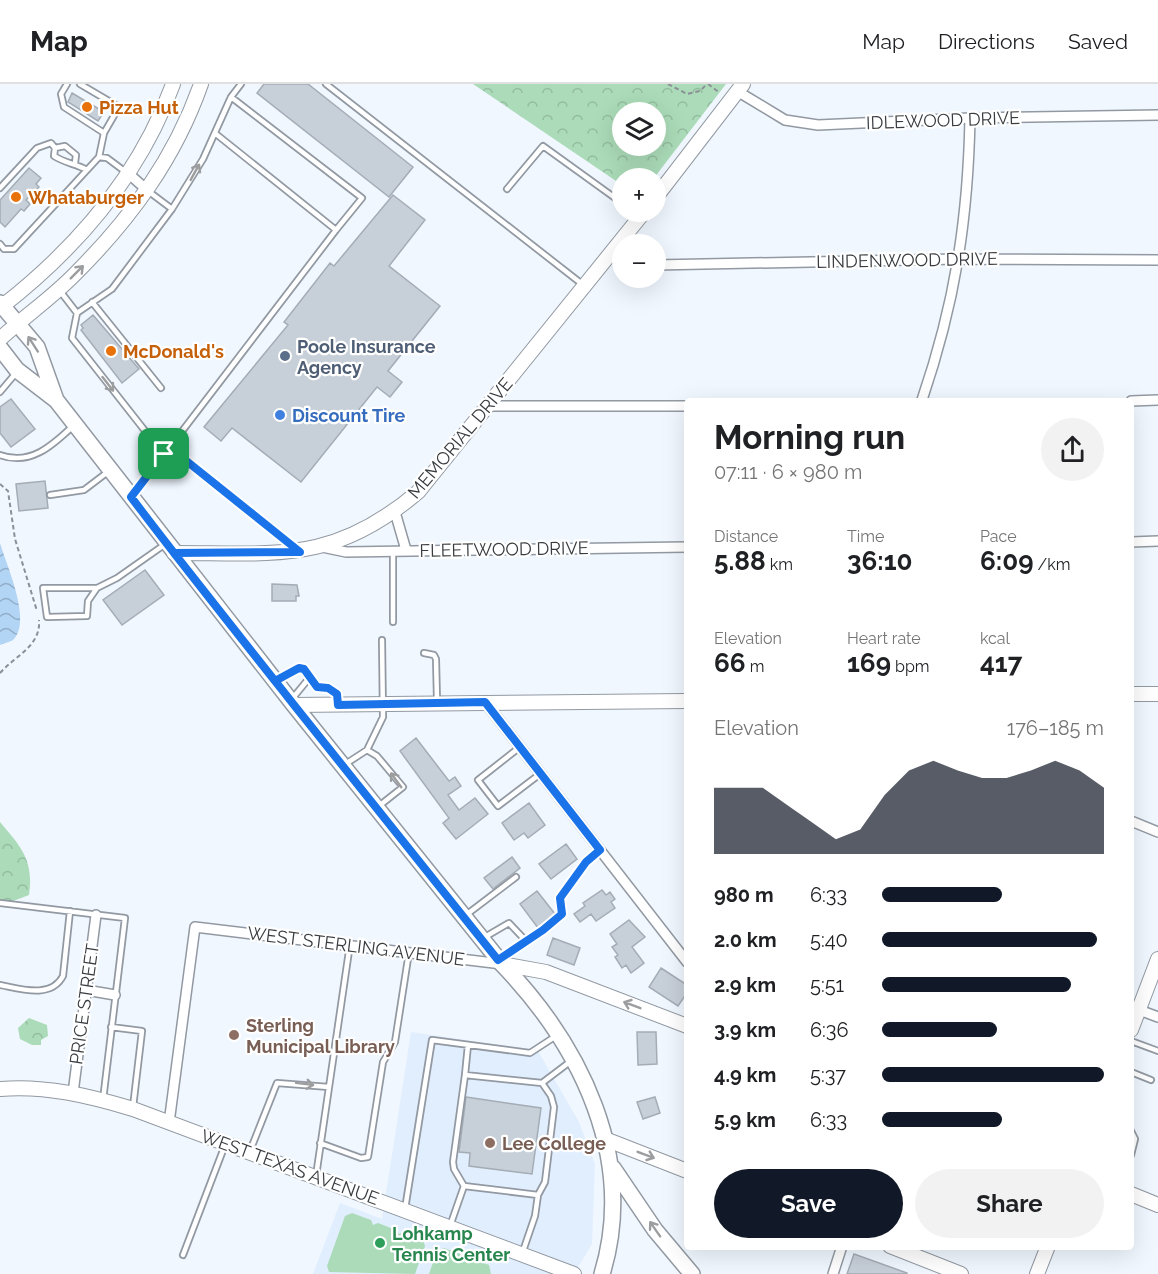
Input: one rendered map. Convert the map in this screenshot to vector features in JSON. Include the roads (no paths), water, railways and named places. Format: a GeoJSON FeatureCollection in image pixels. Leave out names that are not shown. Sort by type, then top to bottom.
{"type":"FeatureCollection","features":[{"type":"Feature","properties":{"kind":"main road"},"geometry":{"type":"LineString","coordinates":[[1,306],[37,347],[56,400]]}},
{"type":"Feature","properties":{"kind":"main road"},"geometry":{"type":"LineString","coordinates":[[0,348],[17,370],[56,400],[342,766],[500,962],[531,994],[558,1035],[573,1059],[604,1139],[612,1168],[615,1196],[609,1253],[602,1274]]}},
{"type":"Feature","properties":{"kind":"main road"},"geometry":{"type":"LineString","coordinates":[[612,1168],[655,1230],[692,1274]]}},
{"type":"Feature","properties":{"kind":"street"},"geometry":{"type":"LineString","coordinates":[[1,306],[63,253],[129,174],[149,141],[173,84]]}},
{"type":"Feature","properties":{"kind":"street"},"geometry":{"type":"LineString","coordinates":[[0,339],[58,289],[131,214],[180,134],[201,84]]}},
{"type":"Feature","properties":{"kind":"street"},"geometry":{"type":"LineString","coordinates":[[666,184],[736,92]]}},
{"type":"Feature","properties":{"kind":"street","name":"IDLEWOOD DRIVE"},"geometry":{"type":"LineString","coordinates":[[736,92],[785,120],[804,124],[970,118],[1158,116]]}},
{"type":"Feature","properties":{"kind":"street"},"geometry":{"type":"LineString","coordinates":[[923,398],[946,324],[967,208],[970,118]]}},
{"type":"Feature","properties":{"kind":"street"},"geometry":{"type":"LineString","coordinates":[[129,174],[147,190]]}},
{"type":"Feature","properties":{"kind":"street","name":"MEMORIAL DRIVE"},"geometry":{"type":"LineString","coordinates":[[170,548],[300,552],[322,547],[354,535],[395,512],[418,492],[584,286],[612,258]]}},
{"type":"Feature","properties":{"kind":"street","name":"LINDENWOOD DRIVE"},"geometry":{"type":"LineString","coordinates":[[666,265],[958,259],[1158,260]]}},
{"type":"Feature","properties":{"kind":"street"},"geometry":{"type":"LineString","coordinates":[[1134,400],[1158,400]]}},
{"type":"Feature","properties":{"kind":"street"},"geometry":{"type":"LineString","coordinates":[[489,406],[684,406]]}},
{"type":"Feature","properties":{"kind":"street"},"geometry":{"type":"LineString","coordinates":[[395,512],[406,550]]}},
{"type":"Feature","properties":{"kind":"street"},"geometry":{"type":"LineString","coordinates":[[1134,542],[1158,541]]}},
{"type":"Feature","properties":{"kind":"street","name":"FLEETWOOD DRIVE"},"geometry":{"type":"LineString","coordinates":[[322,547],[346,552],[684,547]]}},
{"type":"Feature","properties":{"kind":"street"},"geometry":{"type":"LineString","coordinates":[[1134,694],[1158,694]]}},
{"type":"Feature","properties":{"kind":"street"},"geometry":{"type":"LineString","coordinates":[[292,703],[338,705],[684,701]]}},
{"type":"Feature","properties":{"kind":"street"},"geometry":{"type":"LineString","coordinates":[[485,702],[684,958]]}},
{"type":"Feature","properties":{"kind":"street"},"geometry":{"type":"LineString","coordinates":[[1134,822],[1158,832]]}},
{"type":"Feature","properties":{"kind":"street","name":"PRICE STREET"},"geometry":{"type":"LineString","coordinates":[[73,1093],[96,915]]}},
{"type":"Feature","properties":{"kind":"street","name":"WEST STERLING AVENUE"},"geometry":{"type":"LineString","coordinates":[[169,1123],[195,927],[500,962],[546,972],[684,1025]]}},
{"type":"Feature","properties":{"kind":"street"},"geometry":{"type":"LineString","coordinates":[[1158,959],[1135,1008],[1158,1017]]}},
{"type":"Feature","properties":{"kind":"street"},"geometry":{"type":"LineString","coordinates":[[86,990],[115,995]]}},
{"type":"Feature","properties":{"kind":"street","name":"WEST TEXAS AVENUE"},"geometry":{"type":"LineString","coordinates":[[0,1089],[40,1089],[73,1093],[133,1109],[574,1274]]}},
{"type":"Feature","properties":{"kind":"street"},"geometry":{"type":"LineString","coordinates":[[604,1139],[684,1170]]}},
{"type":"Feature","properties":{"kind":"street"},"geometry":{"type":"LineString","coordinates":[[1134,1195],[1158,1205]]}},
{"type":"Feature","properties":{"kind":"street"},"geometry":{"type":"LineString","coordinates":[[833,1274],[841,1250]]}},
{"type":"Feature","properties":{"kind":"street"},"geometry":{"type":"LineString","coordinates":[[900,1250],[961,1274]]}},
{"type":"Feature","properties":{"kind":"street"},"geometry":{"type":"LineString","coordinates":[[1037,1274],[1046,1250]]}},
{"type":"Feature","properties":{"kind":"lane"},"geometry":{"type":"LineString","coordinates":[[67,84],[61,94],[64,107],[104,133]]}},
{"type":"Feature","properties":{"kind":"lane"},"geometry":{"type":"LineString","coordinates":[[0,244],[4,249],[14,249],[99,158],[104,133],[119,107],[80,84]]}},
{"type":"Feature","properties":{"kind":"lane"},"geometry":{"type":"LineString","coordinates":[[241,84],[231,97],[216,134],[172,209],[121,278],[77,313],[72,338],[164,454],[184,459],[300,552]]}},
{"type":"Feature","properties":{"kind":"lane"},"geometry":{"type":"LineString","coordinates":[[326,84],[584,286]]}},
{"type":"Feature","properties":{"kind":"lane"},"geometry":{"type":"LineString","coordinates":[[131,497],[362,198],[231,97]]}},
{"type":"Feature","properties":{"kind":"lane"},"geometry":{"type":"LineString","coordinates":[[216,134],[336,230]]}},
{"type":"Feature","properties":{"kind":"lane"},"geometry":{"type":"LineString","coordinates":[[0,188],[37,148],[51,143],[55,148],[54,156],[67,164],[75,163],[87,170]]}},
{"type":"Feature","properties":{"kind":"lane"},"geometry":{"type":"LineString","coordinates":[[55,148],[65,146],[76,155],[75,163]]}},
{"type":"Feature","properties":{"kind":"lane"},"geometry":{"type":"LineString","coordinates":[[507,189],[543,146],[612,196]]}},
{"type":"Feature","properties":{"kind":"lane"},"geometry":{"type":"LineString","coordinates":[[99,158],[107,158],[129,174]]}},
{"type":"Feature","properties":{"kind":"lane"},"geometry":{"type":"LineString","coordinates":[[147,190],[172,209]]}},
{"type":"Feature","properties":{"kind":"lane"},"geometry":{"type":"LineString","coordinates":[[58,289],[77,313]]}},
{"type":"Feature","properties":{"kind":"lane"},"geometry":{"type":"LineString","coordinates":[[93,302],[161,388]]}},
{"type":"Feature","properties":{"kind":"lane"},"geometry":{"type":"LineString","coordinates":[[0,392],[17,370]]}},
{"type":"Feature","properties":{"kind":"lane"},"geometry":{"type":"LineString","coordinates":[[0,455],[16,459],[40,454],[75,425]]}},
{"type":"Feature","properties":{"kind":"lane"},"geometry":{"type":"LineString","coordinates":[[50,495],[84,490],[111,471]]}},
{"type":"Feature","properties":{"kind":"lane"},"geometry":{"type":"LineString","coordinates":[[97,588],[88,601],[87,616],[47,617],[43,588],[97,588],[170,548]]}},
{"type":"Feature","properties":{"kind":"lane"},"geometry":{"type":"LineString","coordinates":[[393,551],[393,622]]}},
{"type":"Feature","properties":{"kind":"lane"},"geometry":{"type":"LineString","coordinates":[[342,766],[367,750],[383,717],[382,640]]}},
{"type":"Feature","properties":{"kind":"lane"},"geometry":{"type":"LineString","coordinates":[[424,653],[434,655],[436,659],[438,703]]}},
{"type":"Feature","properties":{"kind":"lane"},"geometry":{"type":"LineString","coordinates":[[275,681],[299,668],[304,669],[317,687],[334,691],[337,694],[338,705]]}},
{"type":"Feature","properties":{"kind":"lane"},"geometry":{"type":"LineString","coordinates":[[292,703],[310,678]]}},
{"type":"Feature","properties":{"kind":"lane"},"geometry":{"type":"LineString","coordinates":[[520,747],[478,780],[498,806],[540,773]]}},
{"type":"Feature","properties":{"kind":"lane"},"geometry":{"type":"LineString","coordinates":[[367,750],[377,756],[403,787],[376,808]]}},
{"type":"Feature","properties":{"kind":"lane"},"geometry":{"type":"LineString","coordinates":[[500,962],[562,914],[560,898],[586,862],[600,850]]}},
{"type":"Feature","properties":{"kind":"lane"},"geometry":{"type":"LineString","coordinates":[[464,917],[516,877]]}},
{"type":"Feature","properties":{"kind":"lane"},"geometry":{"type":"LineString","coordinates":[[0,903],[125,918],[102,1100]]}},
{"type":"Feature","properties":{"kind":"lane"},"geometry":{"type":"LineString","coordinates":[[0,985],[50,990],[58,985],[63,976],[70,911]]}},
{"type":"Feature","properties":{"kind":"lane"},"geometry":{"type":"LineString","coordinates":[[482,939],[509,923],[527,942]]}},
{"type":"Feature","properties":{"kind":"lane"},"geometry":{"type":"LineString","coordinates":[[316,1176],[350,944]]}},
{"type":"Feature","properties":{"kind":"lane"},"geometry":{"type":"LineString","coordinates":[[320,1143],[361,1158],[368,1157],[383,1062],[395,1042],[408,952]]}},
{"type":"Feature","properties":{"kind":"lane"},"geometry":{"type":"LineString","coordinates":[[111,1028],[142,1031],[133,1109]]}},
{"type":"Feature","properties":{"kind":"lane"},"geometry":{"type":"LineString","coordinates":[[405,1210],[432,1040],[530,1053],[558,1035]]}},
{"type":"Feature","properties":{"kind":"lane"},"geometry":{"type":"LineString","coordinates":[[1134,1042],[1158,1051]]}},
{"type":"Feature","properties":{"kind":"lane"},"geometry":{"type":"LineString","coordinates":[[450,1227],[464,1186],[454,1169],[453,1162],[468,1045]]}},
{"type":"Feature","properties":{"kind":"lane"},"geometry":{"type":"LineString","coordinates":[[465,1075],[542,1083],[573,1059]]}},
{"type":"Feature","properties":{"kind":"lane"},"geometry":{"type":"LineString","coordinates":[[1134,1073],[1151,1080]]}},
{"type":"Feature","properties":{"kind":"lane"},"geometry":{"type":"LineString","coordinates":[[250,1151],[273,1090],[281,1082],[329,1087]]}},
{"type":"Feature","properties":{"kind":"lane"},"geometry":{"type":"LineString","coordinates":[[521,1254],[535,1216],[538,1195],[545,1182],[554,1107],[551,1096],[542,1083]]}},
{"type":"Feature","properties":{"kind":"lane"},"geometry":{"type":"LineString","coordinates":[[183,1255],[226,1142]]}},
{"type":"Feature","properties":{"kind":"lane"},"geometry":{"type":"LineString","coordinates":[[464,1186],[538,1195]]}},
{"type":"Feature","properties":{"kind":"water"},"geometry":{"type":"Polygon","coordinates":[[[0,543],[16,593],[20,620],[18,632],[13,640],[0,645],[0,543]]]}},
{"type":"Feature","properties":{"kind":"place","name":"Pizza Hut"},"geometry":{"type":"Point","coordinates":[87,107]}},
{"type":"Feature","properties":{"kind":"place","name":"Whataburger"},"geometry":{"type":"Point","coordinates":[16,197]}},
{"type":"Feature","properties":{"kind":"place","name":"McDonald's"},"geometry":{"type":"Point","coordinates":[111,351]}},
{"type":"Feature","properties":{"kind":"place","name":"Poole Insurance Agency"},"geometry":{"type":"Point","coordinates":[285,356]}},
{"type":"Feature","properties":{"kind":"place","name":"Discount Tire"},"geometry":{"type":"Point","coordinates":[280,415]}},
{"type":"Feature","properties":{"kind":"place","name":"Sterling Municipal Library"},"geometry":{"type":"Point","coordinates":[234,1035]}},
{"type":"Feature","properties":{"kind":"place","name":"Lee College"},"geometry":{"type":"Point","coordinates":[490,1143]}},
{"type":"Feature","properties":{"kind":"place","name":"Lohkamp Tennis Center"},"geometry":{"type":"Point","coordinates":[380,1243]}}]}
